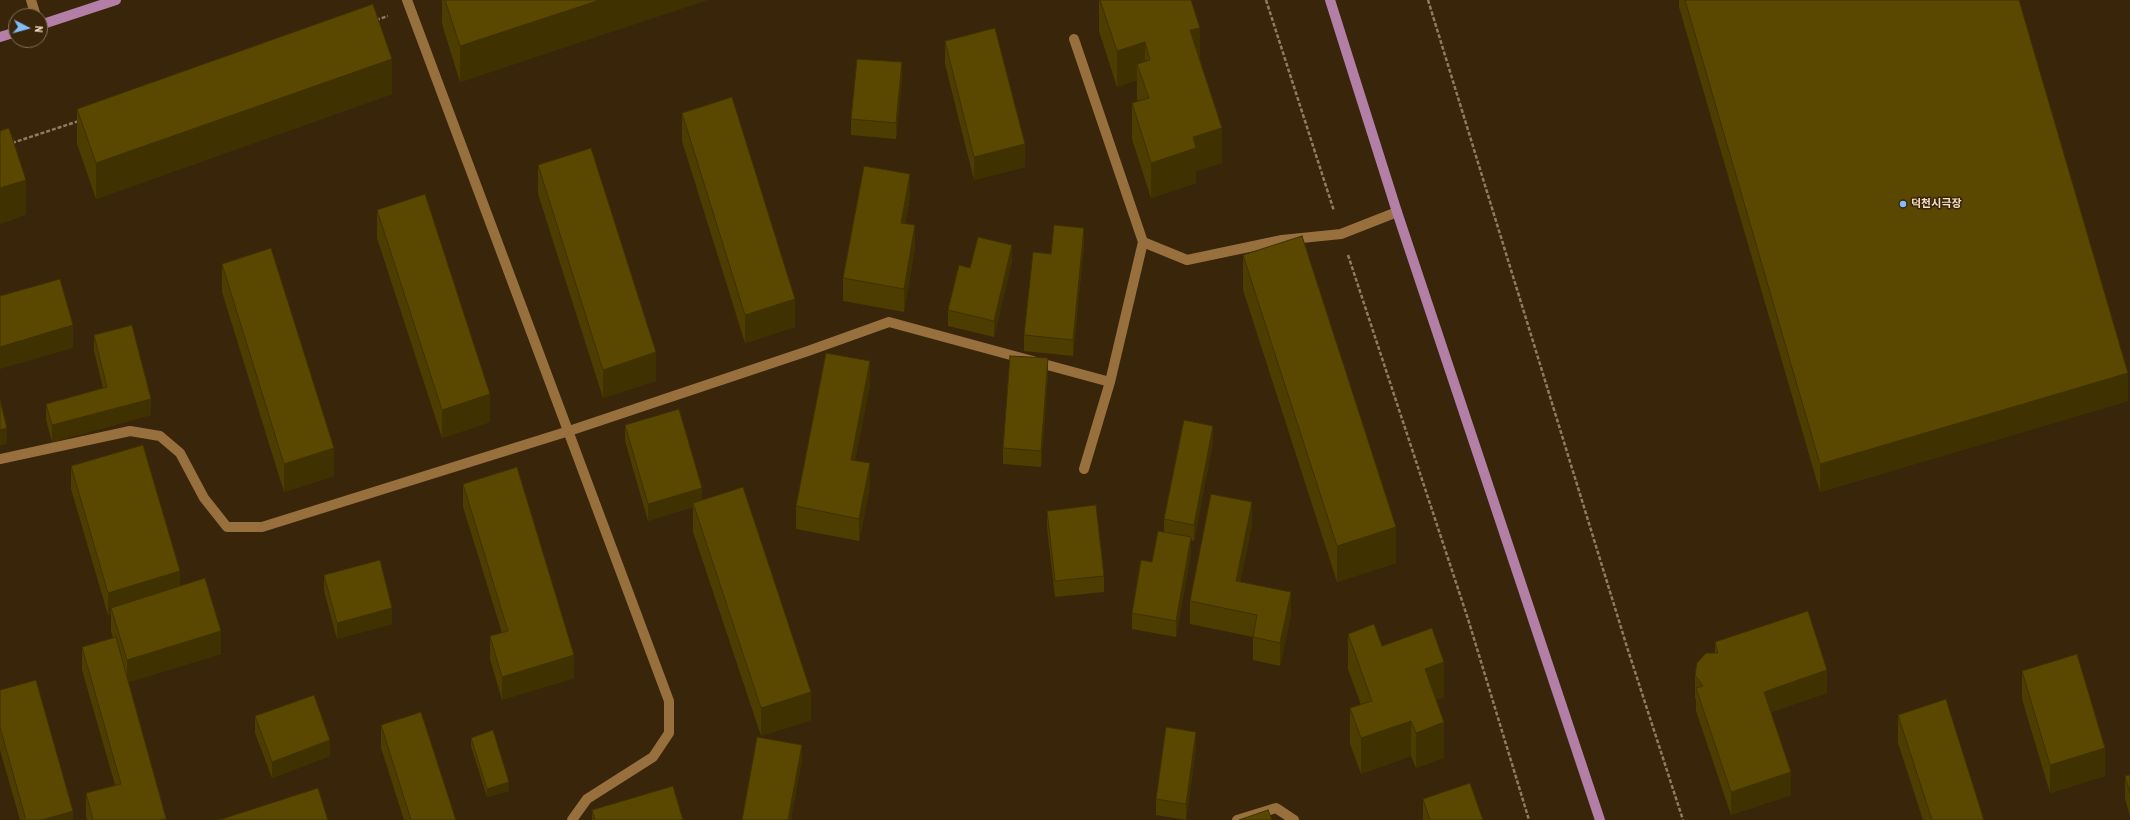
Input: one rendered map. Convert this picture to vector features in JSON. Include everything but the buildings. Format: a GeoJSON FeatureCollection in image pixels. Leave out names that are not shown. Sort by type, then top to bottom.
{"type":"FeatureCollection","features":[{"type":"Feature","properties":{"kind":"main road"},"geometry":{"type":"LineString","coordinates":[[48,22],[116,0]]}},
{"type":"Feature","properties":{"kind":"main road"},"geometry":{"type":"LineString","coordinates":[[1330,0],[1397,212],[1600,820]]}},
{"type":"Feature","properties":{"kind":"street"},"geometry":{"type":"LineString","coordinates":[[409,4],[669,701],[669,733],[653,757],[587,799],[572,820]]}},
{"type":"Feature","properties":{"kind":"street"},"geometry":{"type":"LineString","coordinates":[[1074,39],[1143,242],[1110,382],[1084,469]]}},
{"type":"Feature","properties":{"kind":"street"},"geometry":{"type":"LineString","coordinates":[[1143,242],[1186,260],[1282,240],[1341,234],[1397,212]]}},
{"type":"Feature","properties":{"kind":"street"},"geometry":{"type":"LineString","coordinates":[[0,459],[130,431],[160,436],[180,453],[204,498],[227,527],[262,527],[569,431],[808,351],[889,322],[1110,382]]}},
{"type":"Feature","properties":{"kind":"street"},"geometry":{"type":"LineString","coordinates":[[1237,820],[1276,808],[1294,820]]}},
{"type":"Feature","properties":{"kind":"path"},"geometry":{"type":"LineString","coordinates":[[1266,0],[1341,234],[1468,619],[1529,820]]}},
{"type":"Feature","properties":{"kind":"path"},"geometry":{"type":"LineString","coordinates":[[1428,0],[1626,647],[1683,820]]}},
{"type":"Feature","properties":{"kind":"path"},"geometry":{"type":"LineString","coordinates":[[373,21],[409,4]]}},
{"type":"Feature","properties":{"kind":"path"},"geometry":{"type":"LineString","coordinates":[[8,145],[82,120]]}},
{"type":"Feature","properties":{"kind":"place","name":"덕천시극장"},"geometry":{"type":"Point","coordinates":[1903,204]}}]}
